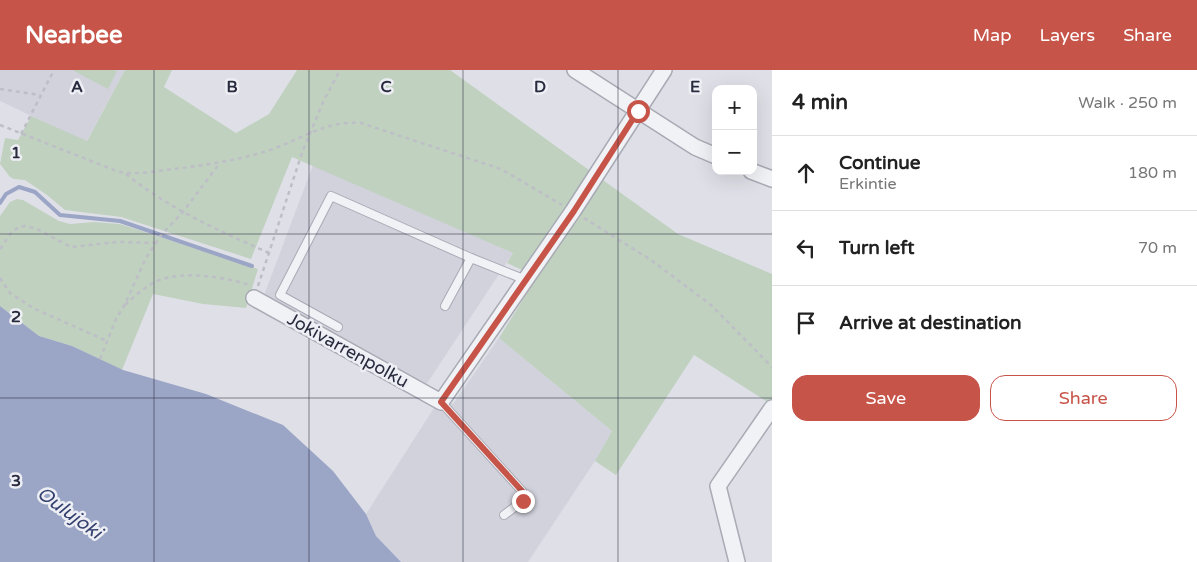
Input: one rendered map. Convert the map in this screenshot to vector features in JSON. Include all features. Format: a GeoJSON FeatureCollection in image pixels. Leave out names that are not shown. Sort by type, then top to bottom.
{"type":"FeatureCollection","features":[{"type":"Feature","properties":{"kind":"street"},"geometry":{"type":"LineString","coordinates":[[575,70],[695,147],[712,154]]}},
{"type":"Feature","properties":{"kind":"street"},"geometry":{"type":"LineString","coordinates":[[441,402],[574,211],[664,70]]}},
{"type":"Feature","properties":{"kind":"street"},"geometry":{"type":"LineString","coordinates":[[757,173],[772,179]]}},
{"type":"Feature","properties":{"kind":"street","name":"Jokivarrenpolku"},"geometry":{"type":"LineString","coordinates":[[256,292],[441,402]]}},
{"type":"Feature","properties":{"kind":"street"},"geometry":{"type":"LineString","coordinates":[[737,562],[718,486],[772,408]]}},
{"type":"Feature","properties":{"kind":"lane"},"geometry":{"type":"LineString","coordinates":[[338,327],[280,295],[330,196],[526,280]]}},
{"type":"Feature","properties":{"kind":"lane"},"geometry":{"type":"LineString","coordinates":[[445,306],[471,258]]}},
{"type":"Feature","properties":{"kind":"lane"},"geometry":{"type":"LineString","coordinates":[[441,402],[522,491],[523,501],[504,515]]}},
{"type":"Feature","properties":{"kind":"path"},"geometry":{"type":"LineString","coordinates":[[20,134],[54,70]]}},
{"type":"Feature","properties":{"kind":"path"},"geometry":{"type":"LineString","coordinates":[[124,306],[142,290],[157,281],[176,276],[229,279],[256,292],[304,150],[324,100],[340,70]]}},
{"type":"Feature","properties":{"kind":"path"},"geometry":{"type":"LineString","coordinates":[[0,89],[40,95]]}},
{"type":"Feature","properties":{"kind":"path"},"geometry":{"type":"LineString","coordinates":[[125,173],[220,162],[268,150],[327,126],[346,122],[369,125],[501,170],[574,211],[651,260],[711,305],[772,367]]}},
{"type":"Feature","properties":{"kind":"path"},"geometry":{"type":"LineString","coordinates":[[0,125],[125,173],[146,190],[183,212],[218,230],[269,252]]}},
{"type":"Feature","properties":{"kind":"path"},"geometry":{"type":"LineString","coordinates":[[100,359],[116,319],[146,258],[161,235],[183,212],[220,162]]}},
{"type":"Feature","properties":{"kind":"path"},"geometry":{"type":"LineString","coordinates":[[0,249],[12,233],[19,227],[24,226],[37,229],[71,247],[117,242],[156,244]]}},
{"type":"Feature","properties":{"kind":"path"},"geometry":{"type":"LineString","coordinates":[[0,278],[10,293],[33,308],[107,341]]}},
{"type":"Feature","properties":{"kind":"shaded area"},"geometry":{"type":"Polygon","coordinates":[[[0,70],[125,70],[86,142],[0,101],[0,70]]]}},
{"type":"Feature","properties":{"kind":"shaded area"},"geometry":{"type":"Polygon","coordinates":[[[313,165],[513,253],[426,385],[263,298],[313,165]]]}},
{"type":"Feature","properties":{"kind":"shaded area"},"geometry":{"type":"Polygon","coordinates":[[[499,338],[612,431],[595,461],[528,562],[401,562],[376,536],[366,514],[441,397],[453,404],[499,338]]]}},
{"type":"Feature","properties":{"kind":"green space"},"geometry":{"type":"Polygon","coordinates":[[[74,70],[115,70],[117,71],[108,89],[74,70]]]}},
{"type":"Feature","properties":{"kind":"green space"},"geometry":{"type":"Polygon","coordinates":[[[125,70],[172,70],[164,87],[236,133],[269,114],[297,70],[450,70],[678,234],[772,274],[772,405],[694,355],[616,475],[595,461],[612,431],[499,338],[537,277],[507,263],[513,253],[292,157],[251,259],[121,217],[65,210],[25,180],[10,177],[0,164],[5,138],[18,140],[31,116],[87,141],[125,70]]]}},
{"type":"Feature","properties":{"kind":"green space"},"geometry":{"type":"Polygon","coordinates":[[[17,199],[23,200],[59,221],[70,224],[94,222],[120,224],[258,269],[246,308],[203,304],[153,294],[122,370],[72,346],[39,336],[0,306],[0,216],[10,202],[17,199]]]}},
{"type":"Feature","properties":{"kind":"water","name":"Oulujoki"},"geometry":{"type":"Polygon","coordinates":[[[0,306],[39,336],[72,346],[123,370],[206,394],[283,425],[333,471],[366,514],[376,536],[401,562],[0,562],[0,306]]]}},
{"type":"Feature","properties":{"kind":"waterway"},"geometry":{"type":"LineString","coordinates":[[0,203],[6,194],[19,187],[35,192],[60,215],[120,221],[252,266]]}},
{"type":"Feature","properties":{"kind":"route"},"geometry":{"type":"LineString","coordinates":[[523,501],[522,491],[441,402],[574,211],[638,111]]}}]}
